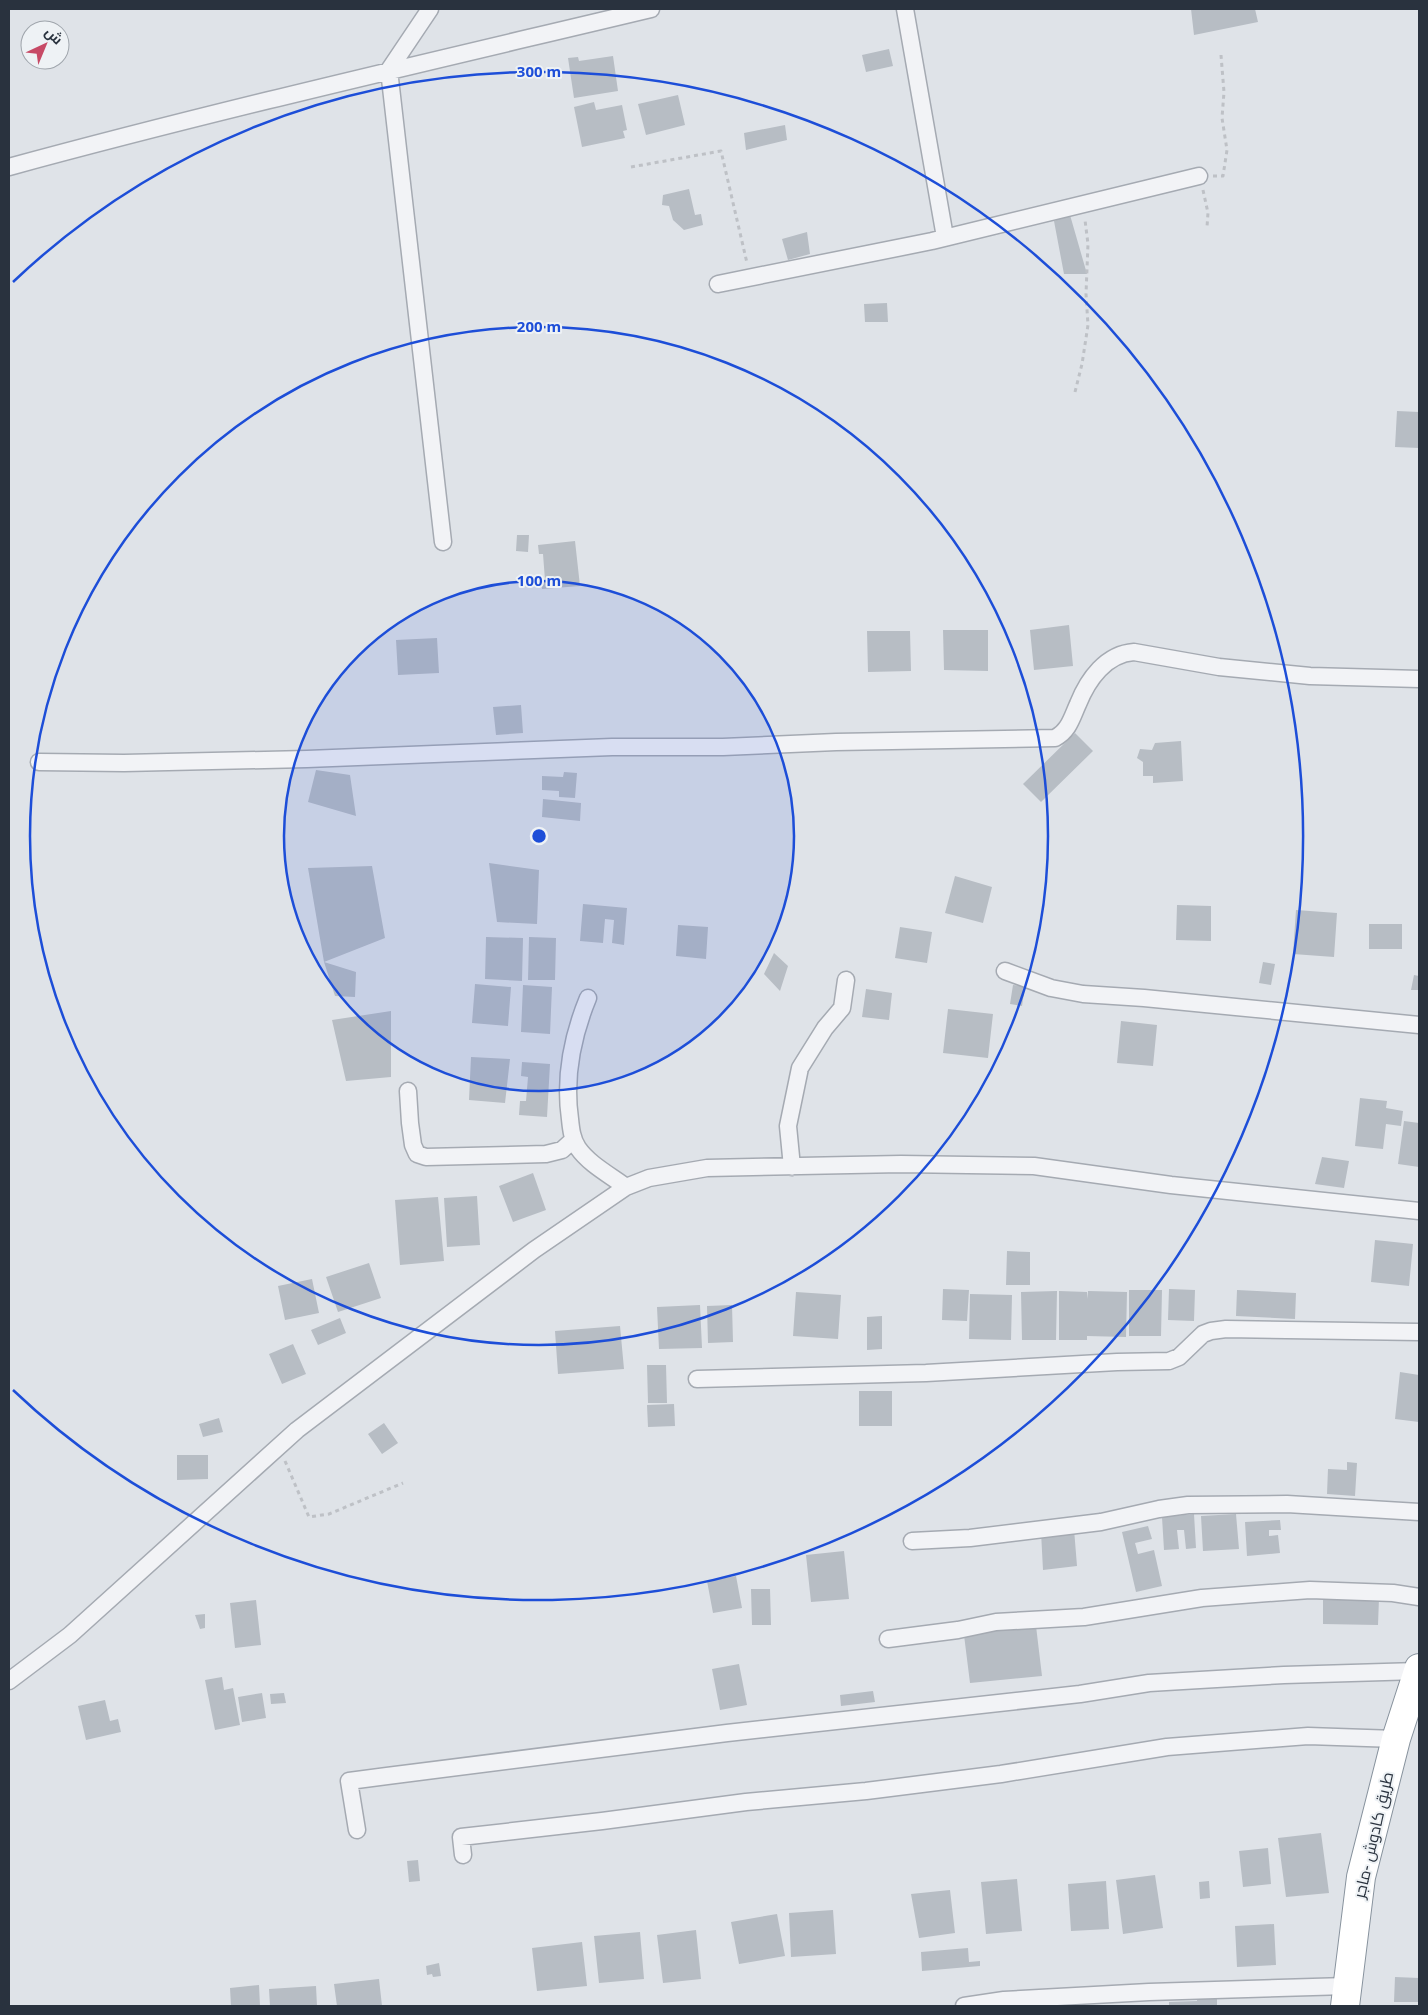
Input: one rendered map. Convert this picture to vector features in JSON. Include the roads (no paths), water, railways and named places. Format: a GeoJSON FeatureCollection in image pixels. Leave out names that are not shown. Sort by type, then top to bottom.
{"type":"FeatureCollection","features":[{"type":"Feature","properties":{"kind":"highway","name":"طريق كادوش -ماجر"},"geometry":{"type":"LineString","coordinates":[[1346,1996],[1360,1877],[1396,1739],[1419,1670]]}},
{"type":"Feature","properties":{"kind":"street"},"geometry":{"type":"LineString","coordinates":[[430,9],[389,70],[443,542]]}},
{"type":"Feature","properties":{"kind":"street"},"geometry":{"type":"LineString","coordinates":[[9,167],[389,70],[493,48],[651,9]]}},
{"type":"Feature","properties":{"kind":"street"},"geometry":{"type":"LineString","coordinates":[[905,9],[945,237]]}},
{"type":"Feature","properties":{"kind":"street"},"geometry":{"type":"LineString","coordinates":[[718,284],[945,237],[1199,176]]}},
{"type":"Feature","properties":{"kind":"street"},"geometry":{"type":"LineString","coordinates":[[40,762],[124,763],[278,760],[612,747],[722,747],[836,742],[1055,738],[1064,732],[1071,722],[1079,701],[1102,666],[1121,653],[1134,652],[1219,667],[1301,675],[1419,679]]}},
{"type":"Feature","properties":{"kind":"street"},"geometry":{"type":"LineString","coordinates":[[1005,971],[1051,988],[1083,994],[1144,998],[1419,1025]]}},
{"type":"Feature","properties":{"kind":"street"},"geometry":{"type":"LineString","coordinates":[[792,1167],[788,1126],[800,1068],[825,1028],[842,1008],[846,980]]}},
{"type":"Feature","properties":{"kind":"street"},"geometry":{"type":"LineString","coordinates":[[588,998],[578,1022],[567,1084],[573,1140],[579,1150],[591,1161],[626,1187]]}},
{"type":"Feature","properties":{"kind":"street"},"geometry":{"type":"LineString","coordinates":[[408,1091],[413,1145],[417,1154],[426,1157],[546,1154],[562,1150],[573,1140]]}},
{"type":"Feature","properties":{"kind":"street"},"geometry":{"type":"LineString","coordinates":[[9,1681],[70,1635],[278,1447],[387,1360],[534,1250],[626,1187],[650,1178],[707,1168],[901,1164],[1034,1166],[1171,1185],[1419,1211]]}},
{"type":"Feature","properties":{"kind":"street"},"geometry":{"type":"LineString","coordinates":[[697,1378],[926,1373],[1117,1362],[1169,1361],[1179,1357],[1203,1334],[1211,1330],[1226,1329],[1419,1332]]}},
{"type":"Feature","properties":{"kind":"street"},"geometry":{"type":"LineString","coordinates":[[912,1541],[970,1538],[1101,1522],[1159,1508],[1188,1505],[1286,1504],[1419,1512]]}},
{"type":"Feature","properties":{"kind":"street"},"geometry":{"type":"LineString","coordinates":[[888,1639],[958,1630],[996,1622],[1084,1617],[1202,1598],[1310,1590],[1393,1593],[1419,1597]]}},
{"type":"Feature","properties":{"kind":"street"},"geometry":{"type":"LineString","coordinates":[[357,1830],[349,1781],[718,1734],[1080,1694],[1150,1683],[1419,1670]]}},
{"type":"Feature","properties":{"kind":"street"},"geometry":{"type":"LineString","coordinates":[[463,1855],[461,1837],[746,1802],[866,1791],[1001,1774],[1167,1747],[1308,1736],[1396,1739]]}},
{"type":"Feature","properties":{"kind":"street"},"geometry":{"type":"LineString","coordinates":[[964,2006],[1004,2000],[1052,1997],[1346,1996]]}}]}
